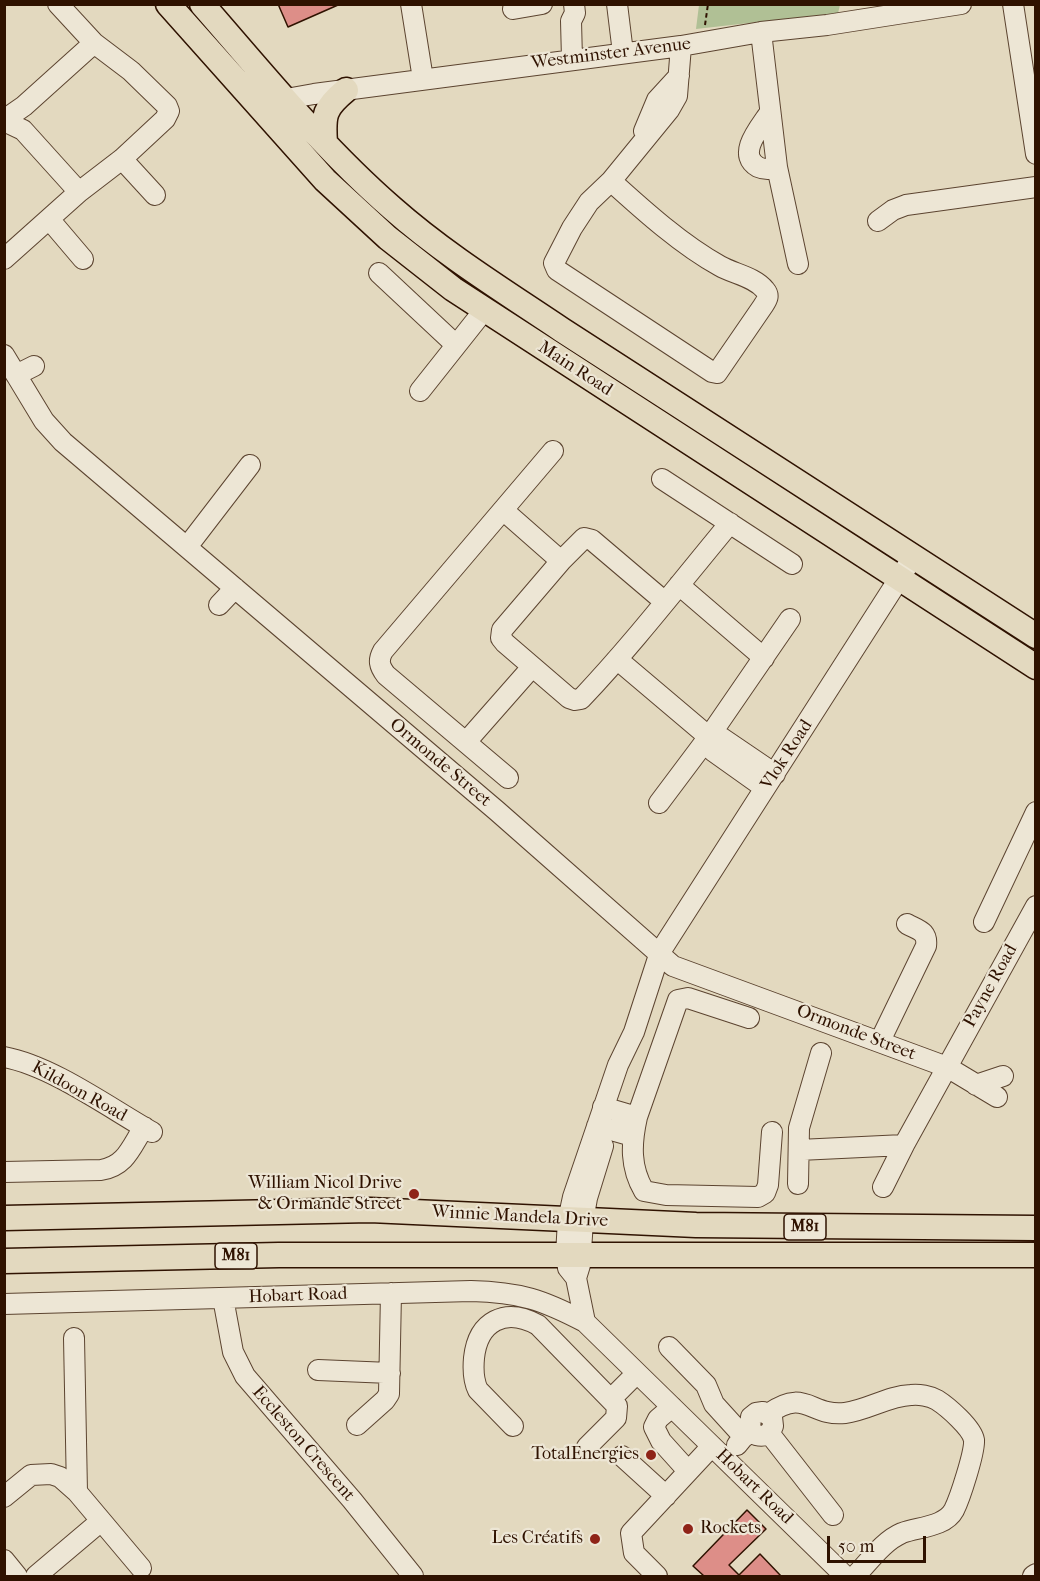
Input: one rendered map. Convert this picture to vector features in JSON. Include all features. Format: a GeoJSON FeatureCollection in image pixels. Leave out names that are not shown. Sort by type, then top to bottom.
{"type":"FeatureCollection","features":[{"type":"Feature","properties":{"kind":"main road","name":"Main Road"},"geometry":{"type":"LineString","coordinates":[[168,4],[325,180],[388,238],[453,289],[1035,667]]}},
{"type":"Feature","properties":{"kind":"main road","name":"Main Road"},"geometry":{"type":"LineString","coordinates":[[202,4],[325,143],[400,215],[490,282],[1035,636]]}},
{"type":"Feature","properties":{"kind":"main road"},"geometry":{"type":"LineString","coordinates":[[325,143],[326,110],[346,90]]}},
{"type":"Feature","properties":{"kind":"main road","name":"Winnie Mandela Drive"},"geometry":{"type":"LineString","coordinates":[[4,1218],[370,1210],[761,1226],[1035,1228]]}},
{"type":"Feature","properties":{"kind":"main road","name":"Winnie Mandela Drive"},"geometry":{"type":"LineString","coordinates":[[4,1261],[279,1255],[1035,1255]]}},
{"type":"Feature","properties":{"kind":"street"},"geometry":{"type":"LineString","coordinates":[[4,259],[79,192],[122,159],[165,119],[169,109],[131,71],[94,43],[58,4]]}},
{"type":"Feature","properties":{"kind":"street"},"geometry":{"type":"LineString","coordinates":[[411,4],[423,79]]}},
{"type":"Feature","properties":{"kind":"street"},"geometry":{"type":"LineString","coordinates":[[513,9],[542,4]]}},
{"type":"Feature","properties":{"kind":"street"},"geometry":{"type":"LineString","coordinates":[[617,4],[623,53]]}},
{"type":"Feature","properties":{"kind":"street","name":"Westminster Avenue"},"geometry":{"type":"LineString","coordinates":[[286,99],[681,46],[761,32],[827,25],[961,4]]}},
{"type":"Feature","properties":{"kind":"street"},"geometry":{"type":"LineString","coordinates":[[1013,4],[1035,154]]}},
{"type":"Feature","properties":{"kind":"street"},"geometry":{"type":"LineString","coordinates":[[574,9],[582,20],[579,58]]}},
{"type":"Feature","properties":{"kind":"street"},"geometry":{"type":"LineString","coordinates":[[761,32],[770,111],[751,142],[749,152],[752,162],[759,167],[770,170],[777,167],[798,264]]}},
{"type":"Feature","properties":{"kind":"street"},"geometry":{"type":"LineString","coordinates":[[79,192],[23,130],[4,121],[94,43]]}},
{"type":"Feature","properties":{"kind":"street"},"geometry":{"type":"LineString","coordinates":[[611,181],[652,216],[703,254],[721,266],[760,285],[768,293],[764,306],[717,373],[712,372],[555,267],[556,257],[584,210],[611,181],[639,145],[657,100],[679,75],[681,46]]}},
{"type":"Feature","properties":{"kind":"street"},"geometry":{"type":"LineString","coordinates":[[266,115],[286,99]]}},
{"type":"Feature","properties":{"kind":"street"},"geometry":{"type":"LineString","coordinates":[[122,159],[155,195]]}},
{"type":"Feature","properties":{"kind":"street"},"geometry":{"type":"LineString","coordinates":[[878,221],[893,210],[906,205],[1035,187]]}},
{"type":"Feature","properties":{"kind":"street"},"geometry":{"type":"LineString","coordinates":[[49,219],[83,259]]}},
{"type":"Feature","properties":{"kind":"street"},"geometry":{"type":"LineString","coordinates":[[379,273],[456,345]]}},
{"type":"Feature","properties":{"kind":"street"},"geometry":{"type":"LineString","coordinates":[[420,392],[485,309]]}},
{"type":"Feature","properties":{"kind":"street","name":"Ormonde Street"},"geometry":{"type":"LineString","coordinates":[[4,355],[25,370],[44,422],[52,432],[677,968],[947,1067],[997,1097]]}},
{"type":"Feature","properties":{"kind":"street"},"geometry":{"type":"LineString","coordinates":[[508,778],[386,675],[380,665],[380,656],[553,450]]}},
{"type":"Feature","properties":{"kind":"street"},"geometry":{"type":"LineString","coordinates":[[187,547],[250,465]]}},
{"type":"Feature","properties":{"kind":"street"},"geometry":{"type":"LineString","coordinates":[[662,479],[792,564]]}},
{"type":"Feature","properties":{"kind":"street"},"geometry":{"type":"LineString","coordinates":[[503,510],[561,561]]}},
{"type":"Feature","properties":{"kind":"street"},"geometry":{"type":"LineString","coordinates":[[665,602],[592,540],[581,540],[501,632],[501,638],[569,698],[578,700],[618,660],[730,523]]}},
{"type":"Feature","properties":{"kind":"street","name":"Vlok Road"},"geometry":{"type":"LineString","coordinates":[[606,1118],[629,1063],[634,1032],[660,952],[913,557]]}},
{"type":"Feature","properties":{"kind":"street"},"geometry":{"type":"LineString","coordinates":[[679,585],[764,658]]}},
{"type":"Feature","properties":{"kind":"street"},"geometry":{"type":"LineString","coordinates":[[219,605],[235,588]]}},
{"type":"Feature","properties":{"kind":"street"},"geometry":{"type":"LineString","coordinates":[[659,803],[709,737],[790,619]]}},
{"type":"Feature","properties":{"kind":"street"},"geometry":{"type":"LineString","coordinates":[[618,660],[709,737],[722,738],[770,781]]}},
{"type":"Feature","properties":{"kind":"street"},"geometry":{"type":"LineString","coordinates":[[466,742],[532,667]]}},
{"type":"Feature","properties":{"kind":"street"},"geometry":{"type":"LineString","coordinates":[[984,922],[1034,821]]}},
{"type":"Feature","properties":{"kind":"street","name":"Payne Road"},"geometry":{"type":"LineString","coordinates":[[883,1187],[903,1145],[1035,906]]}},
{"type":"Feature","properties":{"kind":"street"},"geometry":{"type":"LineString","coordinates":[[880,1041],[926,946],[927,938],[924,932],[907,924]]}},
{"type":"Feature","properties":{"kind":"street"},"geometry":{"type":"LineString","coordinates":[[749,1018],[687,998],[678,1000],[635,1127],[635,1174],[644,1191],[666,1196],[758,1197],[765,1193],[768,1185],[772,1132]]}},
{"type":"Feature","properties":{"kind":"street"},"geometry":{"type":"LineString","coordinates":[[798,1184],[799,1128],[821,1053]]}},
{"type":"Feature","properties":{"kind":"street","name":"Kildoon Road"},"geometry":{"type":"LineString","coordinates":[[4,1057],[17,1059],[44,1070],[148,1130],[114,1168],[4,1172]]}},
{"type":"Feature","properties":{"kind":"street"},"geometry":{"type":"LineString","coordinates":[[976,1085],[1003,1076]]}},
{"type":"Feature","properties":{"kind":"street"},"geometry":{"type":"LineString","coordinates":[[585,1322],[576,1278],[568,1268],[574,1255],[575,1190],[606,1118],[635,1127]]}},
{"type":"Feature","properties":{"kind":"street"},"geometry":{"type":"LineString","coordinates":[[799,1150],[903,1145]]}},
{"type":"Feature","properties":{"kind":"street","name":"Hobart Road"},"geometry":{"type":"LineString","coordinates":[[4,1304],[471,1291],[515,1293],[550,1304],[585,1322],[844,1576]]}},
{"type":"Feature","properties":{"kind":"street"},"geometry":{"type":"LineString","coordinates":[[357,1425],[387,1397],[390,1373],[391,1293]]}},
{"type":"Feature","properties":{"kind":"street","name":"Eccleston Crescent"},"geometry":{"type":"LineString","coordinates":[[223,1298],[233,1352],[244,1376],[352,1500],[408,1575]]}},
{"type":"Feature","properties":{"kind":"street"},"geometry":{"type":"LineString","coordinates":[[513,1426],[483,1397],[474,1383],[475,1351],[484,1329],[491,1322],[513,1317],[538,1325],[616,1406],[616,1418],[587,1447]]}},
{"type":"Feature","properties":{"kind":"street"},"geometry":{"type":"LineString","coordinates":[[75,1338],[77,1492]]}},
{"type":"Feature","properties":{"kind":"street"},"geometry":{"type":"LineString","coordinates":[[669,1347],[706,1385],[714,1404],[758,1428],[833,1515]]}},
{"type":"Feature","properties":{"kind":"street"},"geometry":{"type":"LineString","coordinates":[[318,1370],[390,1373]]}},
{"type":"Feature","properties":{"kind":"street"},"geometry":{"type":"LineString","coordinates":[[611,1399],[637,1373]]}},
{"type":"Feature","properties":{"kind":"street"},"geometry":{"type":"LineString","coordinates":[[727,1461],[782,1404],[793,1402],[828,1412],[846,1413],[901,1395],[914,1394],[937,1400],[968,1429],[974,1439],[973,1453],[954,1510],[946,1520],[895,1537],[869,1562],[844,1576]]}},
{"type":"Feature","properties":{"kind":"street"},"geometry":{"type":"LineString","coordinates":[[672,1407],[658,1419],[654,1427],[661,1441],[688,1471]]}},
{"type":"Feature","properties":{"kind":"street"},"geometry":{"type":"LineString","coordinates":[[657,1576],[634,1553],[632,1533],[712,1446]]}},
{"type":"Feature","properties":{"kind":"street"},"geometry":{"type":"LineString","coordinates":[[622,1456],[666,1496]]}},
{"type":"Feature","properties":{"kind":"street"},"geometry":{"type":"LineString","coordinates":[[4,1497],[31,1475],[60,1477],[77,1492],[141,1568]]}},
{"type":"Feature","properties":{"kind":"street"},"geometry":{"type":"LineString","coordinates":[[36,1576],[101,1521]]}},
{"type":"Feature","properties":{"kind":"street"},"geometry":{"type":"LineString","coordinates":[[4,1560],[17,1576]]}},
{"type":"Feature","properties":{"kind":"path"},"geometry":{"type":"LineString","coordinates":[[703,42],[708,4]]}},
{"type":"Feature","properties":{"kind":"green space"},"geometry":{"type":"Polygon","coordinates":[[[699,4],[840,5],[838,13],[696,29],[699,4]]]}},
{"type":"Feature","properties":{"kind":"building"},"geometry":{"type":"Polygon","coordinates":[[[278,4],[338,4],[338,5],[288,27],[278,4]]]}},
{"type":"Feature","properties":{"kind":"building"},"geometry":{"type":"Polygon","coordinates":[[[747,1510],[766,1529],[729,1565],[739,1575],[760,1554],[781,1576],[704,1576],[693,1566],[747,1510]]]}},
{"type":"Feature","properties":{"kind":"place","name":"William Nicol Drive & Ormande Street"},"geometry":{"type":"Point","coordinates":[414,1194]}},
{"type":"Feature","properties":{"kind":"place","name":"TotalEnergies"},"geometry":{"type":"Point","coordinates":[651,1455]}},
{"type":"Feature","properties":{"kind":"place","name":"Rockets"},"geometry":{"type":"Point","coordinates":[688,1529]}},
{"type":"Feature","properties":{"kind":"place","name":"Les Créatifs"},"geometry":{"type":"Point","coordinates":[595,1539]}}]}
